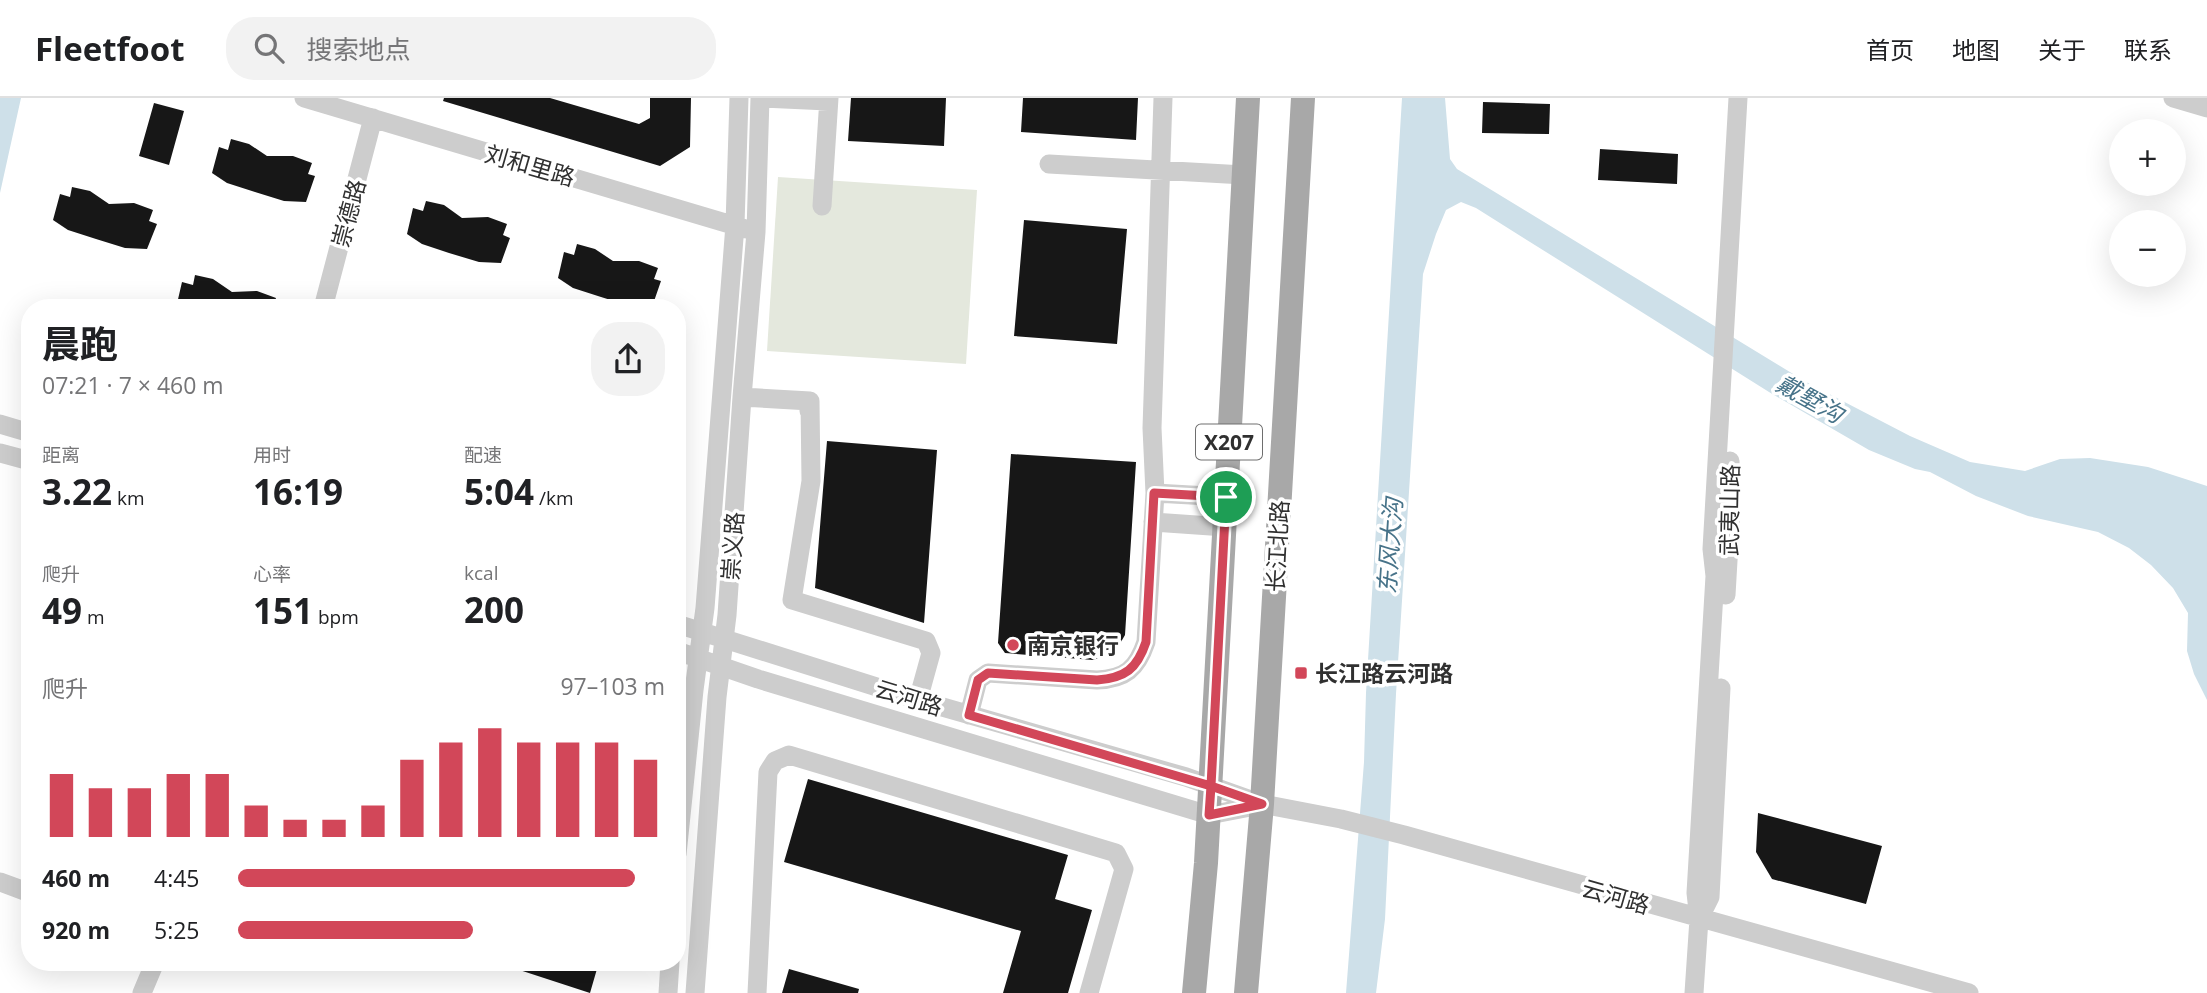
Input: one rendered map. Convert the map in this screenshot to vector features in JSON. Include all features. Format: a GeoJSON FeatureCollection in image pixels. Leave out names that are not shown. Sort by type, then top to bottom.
{"type":"FeatureCollection","features":[{"type":"Feature","properties":{"kind":"main road","name":"X207"},"geometry":{"type":"LineString","coordinates":[[1194,993],[1211,786],[1248,98]]}},
{"type":"Feature","properties":{"kind":"main road","name":"长江北路"},"geometry":{"type":"LineString","coordinates":[[1246,993],[1262,804],[1303,98]]}},
{"type":"Feature","properties":{"kind":"street","name":"刘和里路"},"geometry":{"type":"LineString","coordinates":[[304,98],[756,232]]}},
{"type":"Feature","properties":{"kind":"street","name":"崇义路"},"geometry":{"type":"LineString","coordinates":[[686,770],[702,631],[735,225],[739,98]]}},
{"type":"Feature","properties":{"kind":"street","name":"崇义路"},"geometry":{"type":"LineString","coordinates":[[695,993],[756,232],[760,98]]}},
{"type":"Feature","properties":{"kind":"street"},"geometry":{"type":"LineString","coordinates":[[760,98],[829,100],[822,206]]}},
{"type":"Feature","properties":{"kind":"street"},"geometry":{"type":"LineString","coordinates":[[969,715],[978,680],[988,673],[1112,679],[1127,672],[1140,660],[1146,642],[1154,493],[1153,428],[1163,98]]}},
{"type":"Feature","properties":{"kind":"street","name":"武夷山路"},"geometry":{"type":"LineString","coordinates":[[1731,329],[1738,98]]}},
{"type":"Feature","properties":{"kind":"street","name":"武夷山路"},"geometry":{"type":"LineString","coordinates":[[1694,993],[1699,919],[1710,897],[1731,509],[1727,375],[1752,98]]}},
{"type":"Feature","properties":{"kind":"street"},"geometry":{"type":"LineString","coordinates":[[2173,98],[2207,107]]}},
{"type":"Feature","properties":{"kind":"street","name":"崇德路"},"geometry":{"type":"LineString","coordinates":[[325,299],[373,118]]}},
{"type":"Feature","properties":{"kind":"street"},"geometry":{"type":"LineString","coordinates":[[1049,164],[1244,175]]}},
{"type":"Feature","properties":{"kind":"street"},"geometry":{"type":"LineString","coordinates":[[741,397],[810,401]]}},
{"type":"Feature","properties":{"kind":"street"},"geometry":{"type":"LineString","coordinates":[[786,570],[810,401]]}},
{"type":"Feature","properties":{"kind":"street"},"geometry":{"type":"LineString","coordinates":[[810,401],[811,481],[792,600],[926,641],[931,653],[918,700]]}},
{"type":"Feature","properties":{"kind":"street"},"geometry":{"type":"LineString","coordinates":[[0,424],[21,430]]}},
{"type":"Feature","properties":{"kind":"street"},"geometry":{"type":"LineString","coordinates":[[0,453],[21,459]]}},
{"type":"Feature","properties":{"kind":"street"},"geometry":{"type":"LineString","coordinates":[[1154,493],[1226,497]]}},
{"type":"Feature","properties":{"kind":"street"},"geometry":{"type":"LineString","coordinates":[[1153,522],[1225,527]]}},
{"type":"Feature","properties":{"kind":"street","name":"云河路"},"geometry":{"type":"LineString","coordinates":[[686,627],[918,700],[1211,786],[1262,804],[1341,819],[1404,835],[1969,993]]}},
{"type":"Feature","properties":{"kind":"street","name":"云河路"},"geometry":{"type":"LineString","coordinates":[[686,654],[758,679],[1209,815],[1262,804]]}},
{"type":"Feature","properties":{"kind":"street"},"geometry":{"type":"LineString","coordinates":[[757,993],[768,772],[775,761],[789,755],[1116,853],[1124,869],[1089,993]]}},
{"type":"Feature","properties":{"kind":"street"},"geometry":{"type":"LineString","coordinates":[[0,883],[21,890]]}},
{"type":"Feature","properties":{"kind":"street"},"geometry":{"type":"LineString","coordinates":[[142,993],[151,971]]}},
{"type":"Feature","properties":{"kind":"street"},"geometry":{"type":"LineString","coordinates":[[668,993],[669,971]]}},
{"type":"Feature","properties":{"kind":"shaded area"},"geometry":{"type":"Polygon","coordinates":[[[778,177],[977,190],[966,364],[767,351],[778,177]]]}},
{"type":"Feature","properties":{"kind":"water"},"geometry":{"type":"Polygon","coordinates":[[[0,98],[21,98],[0,193],[0,98]]]}},
{"type":"Feature","properties":{"kind":"water"},"geometry":{"type":"Polygon","coordinates":[[[1402,98],[1445,98],[1450,159],[1457,169],[1808,383],[1910,436],[1970,462],[2025,471],[2060,459],[2090,458],[2148,467],[2207,486],[2207,700],[2194,674],[2187,651],[2188,613],[2173,588],[2151,565],[2129,548],[2098,532],[2028,516],[1976,496],[1930,472],[1915,469],[1869,450],[1769,392],[1476,208],[1461,202],[1446,210],[1423,274],[1396,694],[1385,919],[1376,993],[1346,993],[1364,762],[1402,98]]]}},
{"type":"Feature","properties":{"kind":"building"},"geometry":{"type":"Polygon","coordinates":[[[444,98],[550,98],[639,124],[650,118],[650,98],[691,98],[690,147],[660,166],[443,101],[444,98]]]}},
{"type":"Feature","properties":{"kind":"building"},"geometry":{"type":"Polygon","coordinates":[[[851,98],[946,98],[944,146],[848,141],[851,98]]]}},
{"type":"Feature","properties":{"kind":"building"},"geometry":{"type":"Polygon","coordinates":[[[1023,98],[1138,98],[1136,140],[1021,132],[1023,98]]]}},
{"type":"Feature","properties":{"kind":"building"},"geometry":{"type":"Polygon","coordinates":[[[1483,102],[1550,104],[1549,134],[1482,133],[1483,102]]]}},
{"type":"Feature","properties":{"kind":"building"},"geometry":{"type":"Polygon","coordinates":[[[154,103],[184,111],[169,165],[139,156],[154,103]]]}},
{"type":"Feature","properties":{"kind":"building"},"geometry":{"type":"Polygon","coordinates":[[[231,139],[249,144],[267,156],[293,156],[312,163],[308,174],[315,176],[306,202],[284,201],[227,183],[212,173],[219,147],[228,150],[231,139]]]}},
{"type":"Feature","properties":{"kind":"building"},"geometry":{"type":"Polygon","coordinates":[[[1600,149],[1678,154],[1677,184],[1598,180],[1600,149]]]}},
{"type":"Feature","properties":{"kind":"building"},"geometry":{"type":"Polygon","coordinates":[[[72,187],[90,191],[109,204],[134,203],[153,210],[149,221],[157,224],[147,249],[125,248],[68,230],[53,220],[60,194],[70,197],[72,187]]]}},
{"type":"Feature","properties":{"kind":"building"},"geometry":{"type":"Polygon","coordinates":[[[426,201],[444,205],[462,218],[488,217],[507,224],[503,235],[510,238],[501,263],[479,262],[449,253],[422,244],[407,234],[413,208],[423,211],[426,201]]]}},
{"type":"Feature","properties":{"kind":"building"},"geometry":{"type":"Polygon","coordinates":[[[1024,220],[1127,229],[1117,344],[1014,336],[1024,220]]]}},
{"type":"Feature","properties":{"kind":"building"},"geometry":{"type":"Polygon","coordinates":[[[577,244],[595,249],[613,261],[639,261],[658,268],[654,279],[661,281],[655,299],[608,299],[573,288],[558,278],[564,252],[574,255],[577,244]]]}},
{"type":"Feature","properties":{"kind":"building"},"geometry":{"type":"Polygon","coordinates":[[[195,275],[213,279],[232,292],[257,291],[276,298],[178,299],[182,282],[193,285],[195,275]]]}},
{"type":"Feature","properties":{"kind":"building"},"geometry":{"type":"Polygon","coordinates":[[[827,441],[937,450],[924,623],[815,588],[827,441]]]}},
{"type":"Feature","properties":{"kind":"building"},"geometry":{"type":"Polygon","coordinates":[[[1011,454],[1136,462],[1125,635],[1118,647],[1107,655],[1093,660],[1005,653],[998,643],[1011,454]]]}},
{"type":"Feature","properties":{"kind":"building"},"geometry":{"type":"Polygon","coordinates":[[[808,779],[1068,855],[1055,899],[1092,910],[1068,993],[1003,993],[1021,931],[784,862],[808,779]]]}},
{"type":"Feature","properties":{"kind":"building"},"geometry":{"type":"Polygon","coordinates":[[[1758,813],[1882,846],[1866,904],[1772,879],[1756,852],[1758,813]]]}},
{"type":"Feature","properties":{"kind":"building"},"geometry":{"type":"Polygon","coordinates":[[[789,969],[859,989],[858,993],[782,993],[789,969]]]}},
{"type":"Feature","properties":{"kind":"building"},"geometry":{"type":"Polygon","coordinates":[[[522,971],[596,971],[590,993],[522,971]]]}},
{"type":"Feature","properties":{"kind":"place","name":"南京银行"},"geometry":{"type":"Point","coordinates":[1013,645]}},
{"type":"Feature","properties":{"kind":"place","name":"长江路云河路"},"geometry":{"type":"Point","coordinates":[1301,673]}},
{"type":"Feature","properties":{"kind":"route"},"geometry":{"type":"LineString","coordinates":[[1226,497],[1154,493],[1146,642],[1140,660],[1127,672],[1112,679],[1097,680],[988,673],[978,680],[969,715],[1211,786],[1209,815],[1262,804],[1211,786],[1226,497]]}},
{"type":"Feature","properties":{"kind":"water label","name":"戴墅沟"},"geometry":{"type":"Point","coordinates":[1810,398]}},
{"type":"Feature","properties":{"kind":"water label","name":"东风大沟"},"geometry":{"type":"Point","coordinates":[1389,546]}}]}
